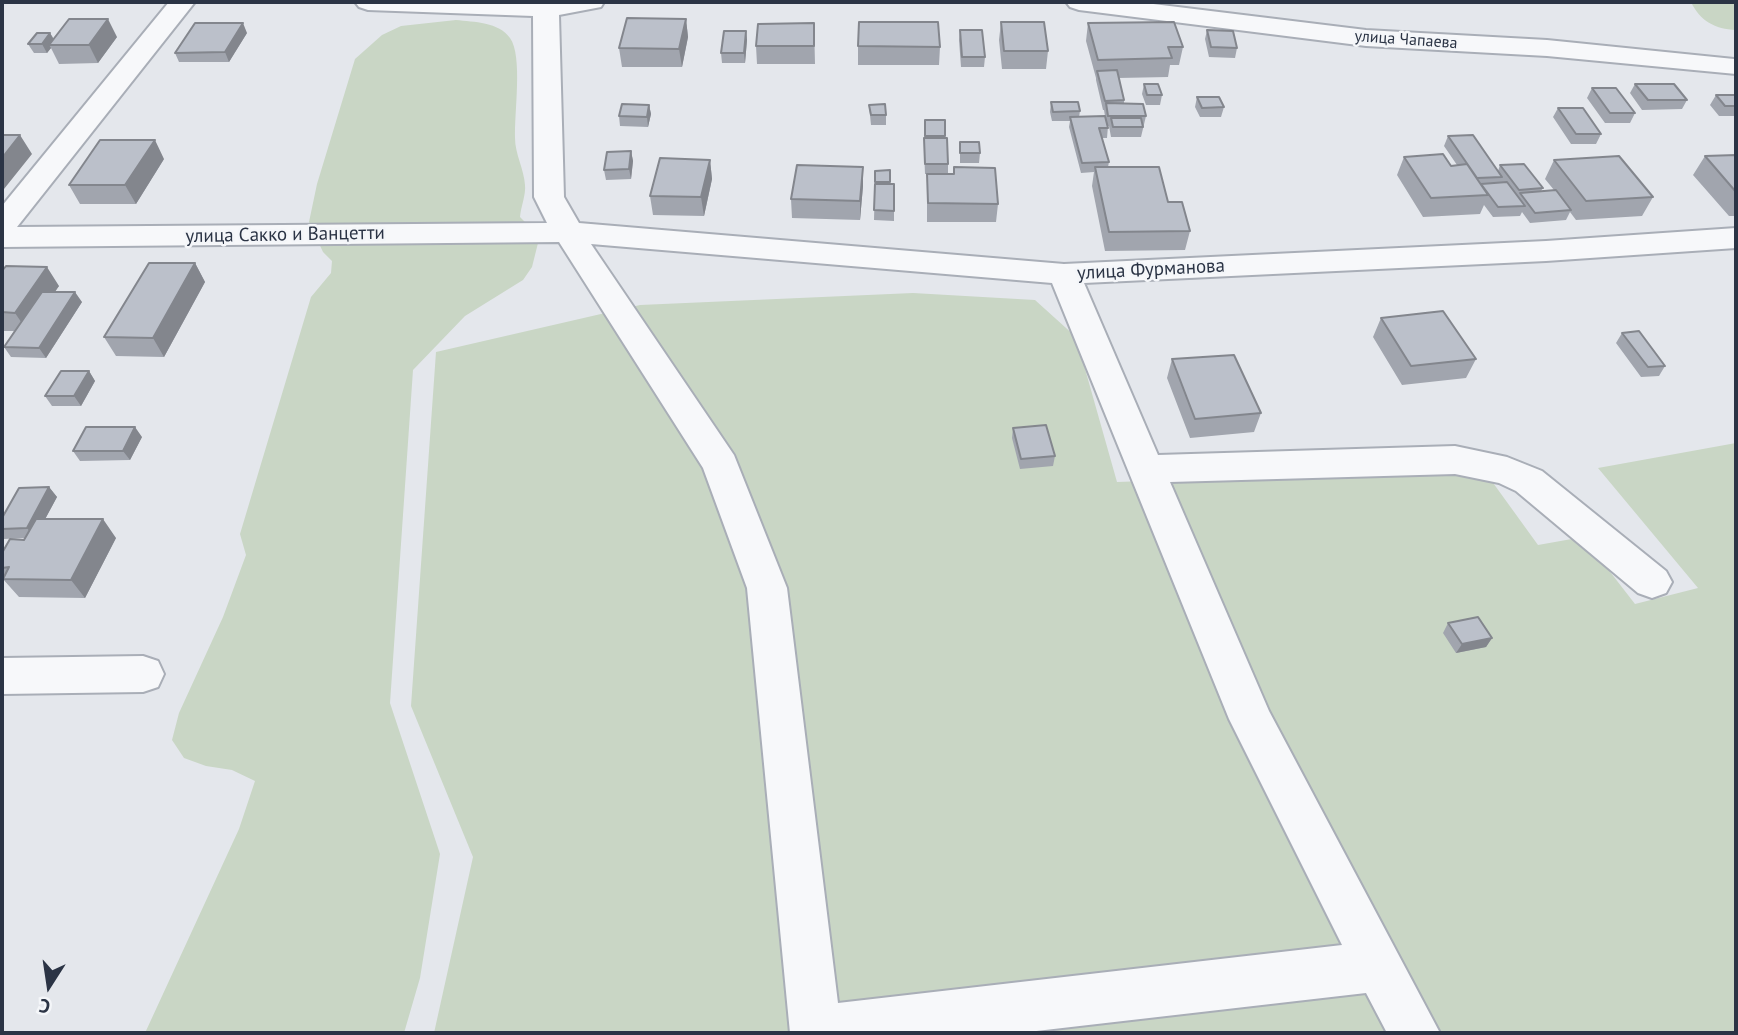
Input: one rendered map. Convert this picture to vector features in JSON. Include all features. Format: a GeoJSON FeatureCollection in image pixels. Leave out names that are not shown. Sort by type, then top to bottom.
{"type":"FeatureCollection","features":[{"type":"Feature","properties":{"kind":"street"},"geometry":{"type":"LineString","coordinates":[[2,226],[182,2]]}},
{"type":"Feature","properties":{"kind":"street"},"geometry":{"type":"LineString","coordinates":[[368,2],[551,5],[592,2]]}},
{"type":"Feature","properties":{"kind":"street","name":"улица Чапаева"},"geometry":{"type":"LineString","coordinates":[[1079,2],[1366,38],[1547,48],[1735,68]]}},
{"type":"Feature","properties":{"kind":"street"},"geometry":{"type":"LineString","coordinates":[[551,5],[549,197],[568,232],[721,465],[767,588],[816,1032],[1379,966]]}},
{"type":"Feature","properties":{"kind":"street","name":"улица Сакко и Ванцетти"},"geometry":{"type":"LineString","coordinates":[[2,237],[568,232]]}},
{"type":"Feature","properties":{"kind":"street","name":"улица Фурманова"},"geometry":{"type":"LineString","coordinates":[[568,232],[1064,274],[1546,251],[1736,238]]}},
{"type":"Feature","properties":{"kind":"street"},"geometry":{"type":"LineString","coordinates":[[1064,274],[1251,719],[1414,1033]]}},
{"type":"Feature","properties":{"kind":"street"},"geometry":{"type":"LineString","coordinates":[[1146,469],[1455,460],[1480,463],[1529,481],[1652,582]]}},
{"type":"Feature","properties":{"kind":"street"},"geometry":{"type":"LineString","coordinates":[[2,676],[143,674]]}},
{"type":"Feature","properties":{"kind":"green space"},"geometry":{"type":"Polygon","coordinates":[[[1691,2],[1736,2],[1736,30],[1709,23],[1691,2]]]}},
{"type":"Feature","properties":{"kind":"green space"},"geometry":{"type":"Polygon","coordinates":[[[456,20],[486,24],[499,29],[510,38],[514,46],[517,71],[515,144],[525,185],[520,217],[529,226],[538,243],[532,267],[523,280],[465,316],[413,370],[390,703],[440,854],[420,978],[404,1033],[145,1033],[239,829],[255,781],[232,770],[206,766],[184,758],[172,740],[179,713],[223,617],[246,555],[240,534],[311,297],[331,273],[332,261],[323,252],[309,222],[317,184],[355,59],[382,35],[401,26],[456,20]]]}},
{"type":"Feature","properties":{"kind":"green space"},"geometry":{"type":"Polygon","coordinates":[[[913,293],[1035,300],[1076,337],[1117,482],[1483,469],[1538,545],[1583,537],[1635,604],[1698,588],[1598,468],[1736,443],[1736,1033],[434,1033],[473,857],[411,706],[436,352],[640,305],[913,293]]]}},
{"type":"Feature","properties":{"kind":"building"},"geometry":{"type":"Polygon","coordinates":[[[627,18],[686,19],[679,49],[619,48],[627,18]]]}},
{"type":"Feature","properties":{"kind":"building"},"geometry":{"type":"Polygon","coordinates":[[[69,19],[108,19],[89,45],[49,45],[69,19]]]}},
{"type":"Feature","properties":{"kind":"building"},"geometry":{"type":"Polygon","coordinates":[[[859,22],[938,22],[940,47],[858,46],[859,22]]]}},
{"type":"Feature","properties":{"kind":"building"},"geometry":{"type":"Polygon","coordinates":[[[1001,22],[1044,22],[1048,51],[1004,51],[1001,22]]]}},
{"type":"Feature","properties":{"kind":"building"},"geometry":{"type":"Polygon","coordinates":[[[1174,22],[1183,47],[1168,47],[1172,58],[1098,60],[1088,23],[1174,22]]]}},
{"type":"Feature","properties":{"kind":"building"},"geometry":{"type":"Polygon","coordinates":[[[195,23],[243,23],[225,52],[175,53],[195,23]]]}},
{"type":"Feature","properties":{"kind":"building"},"geometry":{"type":"Polygon","coordinates":[[[814,23],[814,46],[756,46],[758,24],[814,23]]]}},
{"type":"Feature","properties":{"kind":"building"},"geometry":{"type":"Polygon","coordinates":[[[960,30],[982,30],[985,57],[962,57],[960,30]]]}},
{"type":"Feature","properties":{"kind":"building"},"geometry":{"type":"Polygon","coordinates":[[[1207,30],[1233,31],[1237,48],[1211,47],[1207,30]]]}},
{"type":"Feature","properties":{"kind":"building"},"geometry":{"type":"Polygon","coordinates":[[[724,31],[746,31],[744,53],[721,53],[724,31]]]}},
{"type":"Feature","properties":{"kind":"building"},"geometry":{"type":"Polygon","coordinates":[[[37,33],[50,33],[42,44],[28,44],[37,33]]]}},
{"type":"Feature","properties":{"kind":"building"},"geometry":{"type":"Polygon","coordinates":[[[1117,70],[1124,100],[1105,101],[1097,71],[1117,70]]]}},
{"type":"Feature","properties":{"kind":"building"},"geometry":{"type":"Polygon","coordinates":[[[1144,84],[1158,84],[1162,95],[1147,95],[1144,84]]]}},
{"type":"Feature","properties":{"kind":"building"},"geometry":{"type":"Polygon","coordinates":[[[1635,84],[1674,84],[1687,100],[1648,100],[1635,84]]]}},
{"type":"Feature","properties":{"kind":"building"},"geometry":{"type":"Polygon","coordinates":[[[1592,88],[1616,88],[1635,113],[1610,113],[1592,88]]]}},
{"type":"Feature","properties":{"kind":"building"},"geometry":{"type":"Polygon","coordinates":[[[1716,95],[1736,95],[1736,106],[1725,106],[1716,95]]]}},
{"type":"Feature","properties":{"kind":"building"},"geometry":{"type":"Polygon","coordinates":[[[1197,97],[1219,97],[1224,107],[1202,108],[1197,97]]]}},
{"type":"Feature","properties":{"kind":"building"},"geometry":{"type":"Polygon","coordinates":[[[1051,102],[1078,102],[1080,111],[1053,112],[1051,102]]]}},
{"type":"Feature","properties":{"kind":"building"},"geometry":{"type":"Polygon","coordinates":[[[1106,103],[1143,104],[1146,116],[1108,116],[1106,103]]]}},
{"type":"Feature","properties":{"kind":"building"},"geometry":{"type":"Polygon","coordinates":[[[622,104],[649,105],[647,117],[619,116],[622,104]]]}},
{"type":"Feature","properties":{"kind":"building"},"geometry":{"type":"Polygon","coordinates":[[[885,104],[886,115],[871,115],[869,105],[885,104]]]}},
{"type":"Feature","properties":{"kind":"building"},"geometry":{"type":"Polygon","coordinates":[[[1558,108],[1583,108],[1601,134],[1576,134],[1558,108]]]}},
{"type":"Feature","properties":{"kind":"building"},"geometry":{"type":"Polygon","coordinates":[[[1105,116],[1108,128],[1099,128],[1109,162],[1082,163],[1070,117],[1105,116]]]}},
{"type":"Feature","properties":{"kind":"building"},"geometry":{"type":"Polygon","coordinates":[[[1111,118],[1141,118],[1143,127],[1113,127],[1111,118]]]}},
{"type":"Feature","properties":{"kind":"building"},"geometry":{"type":"Polygon","coordinates":[[[925,120],[945,120],[945,136],[925,136],[925,120]]]}},
{"type":"Feature","properties":{"kind":"building"},"geometry":{"type":"Polygon","coordinates":[[[2,135],[20,135],[2,158],[2,135]]]}},
{"type":"Feature","properties":{"kind":"building"},"geometry":{"type":"Polygon","coordinates":[[[1473,135],[1502,177],[1477,178],[1448,136],[1473,135]]]}},
{"type":"Feature","properties":{"kind":"building"},"geometry":{"type":"Polygon","coordinates":[[[924,138],[947,138],[948,164],[925,164],[924,138]]]}},
{"type":"Feature","properties":{"kind":"building"},"geometry":{"type":"Polygon","coordinates":[[[100,140],[155,140],[125,185],[69,185],[100,140]]]}},
{"type":"Feature","properties":{"kind":"building"},"geometry":{"type":"Polygon","coordinates":[[[960,142],[979,142],[980,153],[960,153],[960,142]]]}},
{"type":"Feature","properties":{"kind":"building"},"geometry":{"type":"Polygon","coordinates":[[[631,151],[629,169],[604,170],[607,152],[631,151]]]}},
{"type":"Feature","properties":{"kind":"building"},"geometry":{"type":"Polygon","coordinates":[[[1443,154],[1451,166],[1467,164],[1488,195],[1431,198],[1404,157],[1443,154]]]}},
{"type":"Feature","properties":{"kind":"building"},"geometry":{"type":"Polygon","coordinates":[[[1736,155],[1736,192],[1705,156],[1736,155]]]}},
{"type":"Feature","properties":{"kind":"building"},"geometry":{"type":"Polygon","coordinates":[[[1619,156],[1653,197],[1586,201],[1554,160],[1619,156]]]}},
{"type":"Feature","properties":{"kind":"building"},"geometry":{"type":"Polygon","coordinates":[[[660,158],[710,160],[701,197],[650,196],[660,158]]]}},
{"type":"Feature","properties":{"kind":"building"},"geometry":{"type":"Polygon","coordinates":[[[1524,164],[1543,188],[1519,190],[1500,165],[1524,164]]]}},
{"type":"Feature","properties":{"kind":"building"},"geometry":{"type":"Polygon","coordinates":[[[797,165],[863,167],[860,201],[791,199],[797,165]]]}},
{"type":"Feature","properties":{"kind":"building"},"geometry":{"type":"Polygon","coordinates":[[[954,167],[995,168],[998,204],[928,203],[927,174],[954,174],[954,167]]]}},
{"type":"Feature","properties":{"kind":"building"},"geometry":{"type":"Polygon","coordinates":[[[1095,167],[1159,167],[1168,202],[1182,202],[1190,231],[1109,232],[1095,167]]]}},
{"type":"Feature","properties":{"kind":"building"},"geometry":{"type":"Polygon","coordinates":[[[890,170],[890,182],[875,182],[875,171],[890,170]]]}},
{"type":"Feature","properties":{"kind":"building"},"geometry":{"type":"Polygon","coordinates":[[[1507,182],[1525,206],[1498,207],[1481,184],[1507,182]]]}},
{"type":"Feature","properties":{"kind":"building"},"geometry":{"type":"Polygon","coordinates":[[[875,184],[894,184],[894,211],[874,210],[875,184]]]}},
{"type":"Feature","properties":{"kind":"building"},"geometry":{"type":"Polygon","coordinates":[[[1556,190],[1571,210],[1535,213],[1520,193],[1556,190]]]}},
{"type":"Feature","properties":{"kind":"building"},"geometry":{"type":"Polygon","coordinates":[[[149,263],[195,263],[153,338],[104,337],[149,263]]]}},
{"type":"Feature","properties":{"kind":"building"},"geometry":{"type":"Polygon","coordinates":[[[6,266],[47,267],[15,313],[2,312],[2,271],[6,266]]]}},
{"type":"Feature","properties":{"kind":"building"},"geometry":{"type":"Polygon","coordinates":[[[42,292],[75,292],[39,348],[4,347],[42,292]]]}},
{"type":"Feature","properties":{"kind":"building"},"geometry":{"type":"Polygon","coordinates":[[[1443,311],[1476,359],[1411,366],[1381,318],[1443,311]]]}},
{"type":"Feature","properties":{"kind":"building"},"geometry":{"type":"Polygon","coordinates":[[[1639,331],[1665,366],[1648,367],[1622,333],[1639,331]]]}},
{"type":"Feature","properties":{"kind":"building"},"geometry":{"type":"Polygon","coordinates":[[[1234,355],[1261,413],[1195,419],[1172,359],[1234,355]]]}},
{"type":"Feature","properties":{"kind":"building"},"geometry":{"type":"Polygon","coordinates":[[[61,371],[89,371],[74,396],[45,396],[61,371]]]}},
{"type":"Feature","properties":{"kind":"building"},"geometry":{"type":"Polygon","coordinates":[[[1046,425],[1055,456],[1021,459],[1013,428],[1046,425]]]}},
{"type":"Feature","properties":{"kind":"building"},"geometry":{"type":"Polygon","coordinates":[[[86,427],[135,427],[123,451],[73,451],[86,427]]]}},
{"type":"Feature","properties":{"kind":"building"},"geometry":{"type":"Polygon","coordinates":[[[49,487],[27,528],[2,529],[2,518],[19,488],[49,487]]]}},
{"type":"Feature","properties":{"kind":"building"},"geometry":{"type":"Polygon","coordinates":[[[36,519],[103,519],[71,580],[3,579],[9,567],[2,568],[2,553],[10,539],[24,540],[36,519]]]}},
{"type":"Feature","properties":{"kind":"building"},"geometry":{"type":"Polygon","coordinates":[[[1478,617],[1492,638],[1462,644],[1448,623],[1478,617]]]}}]}
